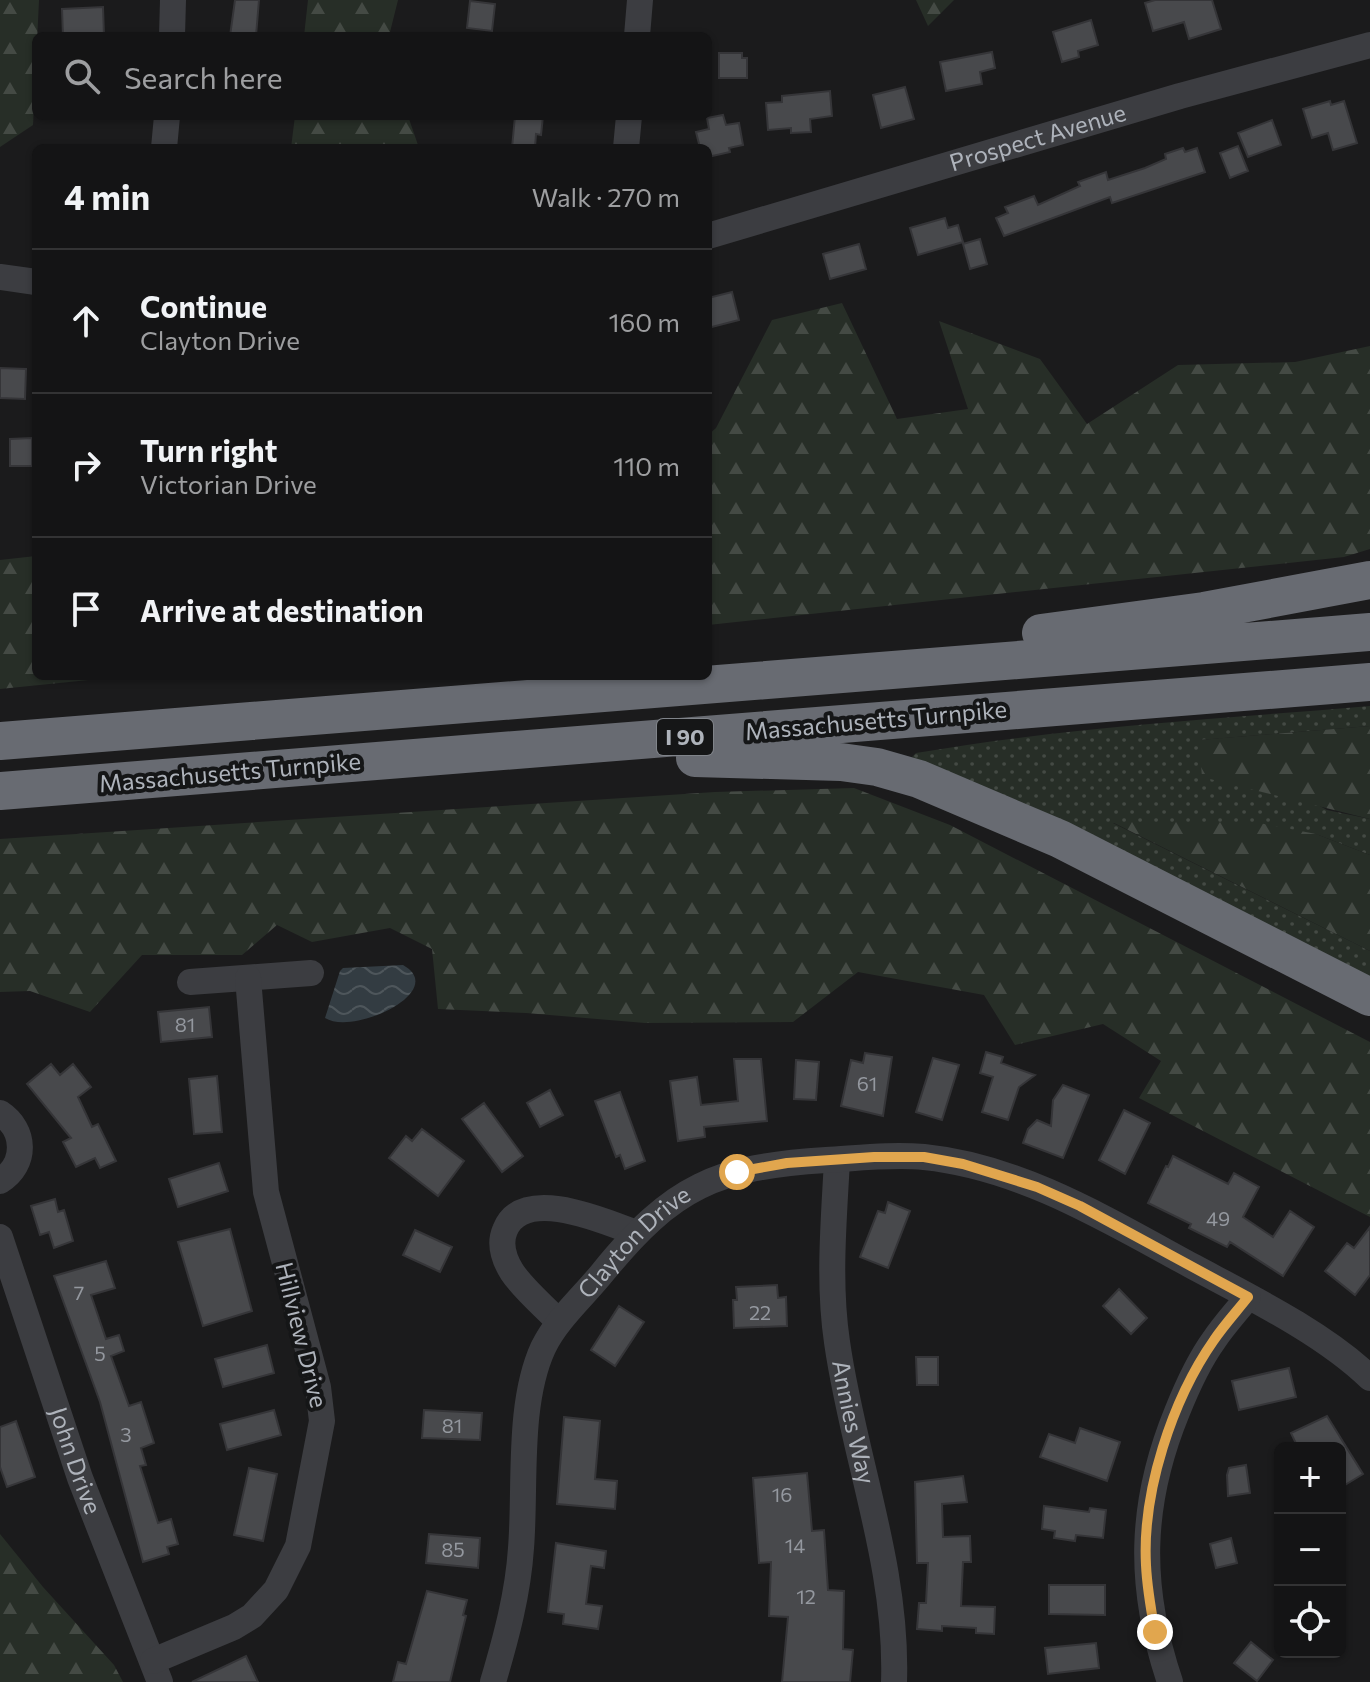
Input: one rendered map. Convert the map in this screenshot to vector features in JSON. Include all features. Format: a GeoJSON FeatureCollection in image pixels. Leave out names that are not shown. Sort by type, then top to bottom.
{"type":"FeatureCollection","features":[{"type":"Feature","properties":{"kind":"highway"},"geometry":{"type":"LineString","coordinates":[[712,665],[1065,630],[1204,611],[1370,580]]}},
{"type":"Feature","properties":{"kind":"highway","name":"Massachusetts Turnpike"},"geometry":{"type":"LineString","coordinates":[[0,739],[1370,632]]}},
{"type":"Feature","properties":{"kind":"highway"},"geometry":{"type":"LineString","coordinates":[[0,739],[93,720],[193,709],[396,695],[551,680]]}},
{"type":"Feature","properties":{"kind":"highway","name":"Massachusetts Turnpike"},"geometry":{"type":"LineString","coordinates":[[0,791],[1370,682]]}},
{"type":"Feature","properties":{"kind":"highway"},"geometry":{"type":"LineString","coordinates":[[461,754],[791,759],[877,767],[960,795],[1060,839],[1370,997]]}},
{"type":"Feature","properties":{"kind":"street"},"geometry":{"type":"LineString","coordinates":[[172,32],[173,0]]}},
{"type":"Feature","properties":{"kind":"street"},"geometry":{"type":"LineString","coordinates":[[637,32],[640,0]]}},
{"type":"Feature","properties":{"kind":"street","name":"Prospect Avenue"},"geometry":{"type":"LineString","coordinates":[[712,235],[1180,96],[1370,45]]}},
{"type":"Feature","properties":{"kind":"street"},"geometry":{"type":"LineString","coordinates":[[164,144],[167,120]]}},
{"type":"Feature","properties":{"kind":"street"},"geometry":{"type":"LineString","coordinates":[[626,144],[629,120]]}},
{"type":"Feature","properties":{"kind":"street"},"geometry":{"type":"LineString","coordinates":[[0,277],[32,281]]}},
{"type":"Feature","properties":{"kind":"street"},"geometry":{"type":"LineString","coordinates":[[190,982],[311,973]]}},
{"type":"Feature","properties":{"kind":"street","name":"Hillview Drive"},"geometry":{"type":"LineString","coordinates":[[156,1672],[252,1616],[276,1590],[298,1546],[322,1421],[318,1387],[266,1192],[248,978]]}},
{"type":"Feature","properties":{"kind":"street"},"geometry":{"type":"LineString","coordinates":[[0,1113],[16,1129],[20,1153],[14,1169],[0,1181]]}},
{"type":"Feature","properties":{"kind":"street","name":"Clayton Drive"},"geometry":{"type":"LineString","coordinates":[[493,1682],[519,1577],[530,1396],[543,1348],[559,1322],[636,1233],[673,1201],[699,1185],[718,1178],[787,1163],[924,1157],[1000,1175],[1080,1206],[1248,1297],[1335,1350],[1370,1378]]}},
{"type":"Feature","properties":{"kind":"street","name":"Annies Way"},"geometry":{"type":"LineString","coordinates":[[837,1160],[833,1252],[836,1339],[883,1560],[894,1643],[894,1682]]}},
{"type":"Feature","properties":{"kind":"street"},"geometry":{"type":"LineString","coordinates":[[559,1322],[517,1279],[505,1259],[502,1239],[510,1220],[530,1209],[546,1207],[636,1233]]}},
{"type":"Feature","properties":{"kind":"street","name":"John Drive"},"geometry":{"type":"LineString","coordinates":[[0,1237],[80,1478],[156,1672]]}},
{"type":"Feature","properties":{"kind":"street"},"geometry":{"type":"LineString","coordinates":[[1170,1682],[1155,1632],[1148,1586],[1146,1530],[1151,1493],[1173,1422],[1197,1367],[1248,1297]]}},
{"type":"Feature","properties":{"kind":"green space"},"geometry":{"type":"Polygon","coordinates":[[[0,0],[39,0],[37,32],[32,32],[33,125],[0,147],[0,0]]]}},
{"type":"Feature","properties":{"kind":"green space"},"geometry":{"type":"Polygon","coordinates":[[[308,0],[398,0],[390,32],[304,32],[308,0]]]}},
{"type":"Feature","properties":{"kind":"green space"},"geometry":{"type":"Polygon","coordinates":[[[916,0],[954,0],[928,26],[916,0]]]}},
{"type":"Feature","properties":{"kind":"green space"},"geometry":{"type":"Polygon","coordinates":[[[294,120],[409,120],[418,144],[292,144],[294,120]]]}},
{"type":"Feature","properties":{"kind":"green space"},"geometry":{"type":"Polygon","coordinates":[[[842,303],[897,419],[968,409],[939,321],[1040,359],[1087,424],[1178,365],[1295,362],[1370,346],[1370,549],[1344,557],[712,625],[712,432],[772,320],[842,303]]]}},
{"type":"Feature","properties":{"kind":"green space"},"geometry":{"type":"Polygon","coordinates":[[[32,556],[32,680],[89,680],[0,689],[0,560],[32,556]]]}},
{"type":"Feature","properties":{"kind":"green space"},"geometry":{"type":"Polygon","coordinates":[[[1370,706],[1370,726],[1200,740],[1327,810],[1370,819],[1370,855],[1316,834],[1113,823],[1370,951],[1370,981],[912,757],[916,753],[972,744],[1086,730],[1370,706]]]}},
{"type":"Feature","properties":{"kind":"green space"},"geometry":{"type":"Polygon","coordinates":[[[1370,726],[1370,819],[1202,777],[1199,740],[1370,726]]]}},
{"type":"Feature","properties":{"kind":"green space"},"geometry":{"type":"Polygon","coordinates":[[[854,788],[950,825],[1370,1042],[1370,1217],[1139,1098],[1161,1061],[1103,1024],[1015,1045],[984,995],[858,972],[793,1022],[645,1023],[438,1009],[432,949],[390,928],[312,942],[277,925],[242,955],[142,955],[90,1012],[30,991],[0,992],[0,839],[715,792],[854,788]]]}},
{"type":"Feature","properties":{"kind":"green space"},"geometry":{"type":"Polygon","coordinates":[[[1112,822],[1254,822],[1316,834],[1370,855],[1370,951],[1112,822]]]}},
{"type":"Feature","properties":{"kind":"green space"},"geometry":{"type":"Polygon","coordinates":[[[0,1534],[114,1665],[123,1682],[0,1682],[0,1534]]]}},
{"type":"Feature","properties":{"kind":"water"},"geometry":{"type":"Polygon","coordinates":[[[403,965],[414,975],[414,987],[406,998],[392,1008],[356,1021],[339,1022],[325,1018],[343,968],[403,965]]]}},
{"type":"Feature","properties":{"kind":"building"},"geometry":{"type":"Polygon","coordinates":[[[235,0],[259,0],[256,32],[231,32],[235,0]]]}},
{"type":"Feature","properties":{"kind":"building"},"geometry":{"type":"Polygon","coordinates":[[[1155,0],[1212,0],[1221,29],[1189,39],[1184,22],[1153,31],[1145,3],[1155,0]]]}},
{"type":"Feature","properties":{"kind":"building"},"geometry":{"type":"Polygon","coordinates":[[[470,1],[495,4],[492,31],[467,28],[470,1]]]}},
{"type":"Feature","properties":{"kind":"building"},"geometry":{"type":"Polygon","coordinates":[[[103,7],[104,32],[63,32],[62,9],[103,7]]]}},
{"type":"Feature","properties":{"kind":"building"},"geometry":{"type":"Polygon","coordinates":[[[1091,20],[1098,45],[1078,51],[1079,57],[1062,62],[1053,32],[1091,20]]]}},
{"type":"Feature","properties":{"kind":"building"},"geometry":{"type":"Polygon","coordinates":[[[992,52],[995,68],[980,72],[982,84],[946,91],[940,62],[992,52]]]}},
{"type":"Feature","properties":{"kind":"building"},"geometry":{"type":"Polygon","coordinates":[[[719,53],[742,53],[742,58],[747,58],[747,78],[719,78],[719,53]]]}},
{"type":"Feature","properties":{"kind":"building"},"geometry":{"type":"Polygon","coordinates":[[[905,87],[914,119],[881,128],[873,95],[905,87]]]}},
{"type":"Feature","properties":{"kind":"building"},"geometry":{"type":"Polygon","coordinates":[[[830,91],[832,116],[810,119],[811,132],[791,133],[791,128],[768,130],[766,103],[782,102],[782,96],[830,91]]]}},
{"type":"Feature","properties":{"kind":"building"},"geometry":{"type":"Polygon","coordinates":[[[1330,101],[1331,105],[1344,101],[1357,143],[1333,150],[1328,133],[1312,138],[1303,109],[1330,101]]]}},
{"type":"Feature","properties":{"kind":"building"},"geometry":{"type":"Polygon","coordinates":[[[723,115],[726,125],[739,123],[743,145],[712,156],[712,144],[699,144],[696,132],[709,129],[707,120],[712,120],[712,117],[723,115]]]}},
{"type":"Feature","properties":{"kind":"building"},"geometry":{"type":"Polygon","coordinates":[[[515,120],[543,120],[541,135],[536,134],[535,144],[512,144],[515,120]]]}},
{"type":"Feature","properties":{"kind":"building"},"geometry":{"type":"Polygon","coordinates":[[[1272,120],[1281,145],[1248,157],[1238,133],[1272,120]]]}},
{"type":"Feature","properties":{"kind":"building"},"geometry":{"type":"Polygon","coordinates":[[[1238,146],[1248,171],[1230,178],[1220,153],[1238,146]]]}},
{"type":"Feature","properties":{"kind":"building"},"geometry":{"type":"Polygon","coordinates":[[[1183,148],[1185,152],[1197,148],[1205,172],[1112,203],[1110,197],[1004,236],[996,218],[1008,213],[1005,207],[1034,196],[1038,205],[1080,186],[1078,182],[1106,172],[1108,180],[1145,168],[1166,159],[1165,154],[1183,148]]]}},
{"type":"Feature","properties":{"kind":"building"},"geometry":{"type":"Polygon","coordinates":[[[945,218],[948,228],[958,225],[963,242],[918,255],[910,228],[945,218]]]}},
{"type":"Feature","properties":{"kind":"building"},"geometry":{"type":"Polygon","coordinates":[[[980,239],[987,264],[970,269],[963,244],[980,239]]]}},
{"type":"Feature","properties":{"kind":"building"},"geometry":{"type":"Polygon","coordinates":[[[859,244],[866,269],[830,279],[823,254],[859,244]]]}},
{"type":"Feature","properties":{"kind":"building"},"geometry":{"type":"Polygon","coordinates":[[[732,292],[739,320],[712,327],[712,297],[732,292]]]}},
{"type":"Feature","properties":{"kind":"building"},"geometry":{"type":"Polygon","coordinates":[[[0,368],[26,369],[25,399],[0,398],[0,368]]]}},
{"type":"Feature","properties":{"kind":"building"},"geometry":{"type":"Polygon","coordinates":[[[32,438],[32,466],[10,466],[10,439],[32,438]]]}},
{"type":"Feature","properties":{"kind":"building"},"geometry":{"type":"Polygon","coordinates":[[[209,1007],[212,1037],[161,1042],[158,1012],[209,1007]]]}},
{"type":"Feature","properties":{"kind":"building"},"geometry":{"type":"Polygon","coordinates":[[[986,1052],[1003,1057],[1001,1063],[1035,1075],[1019,1087],[1008,1120],[982,1112],[993,1077],[980,1073],[986,1052]]]}},
{"type":"Feature","properties":{"kind":"building"},"geometry":{"type":"Polygon","coordinates":[[[865,1053],[892,1057],[883,1116],[841,1106],[851,1060],[863,1063],[865,1053]]]}},
{"type":"Feature","properties":{"kind":"building"},"geometry":{"type":"Polygon","coordinates":[[[933,1058],[959,1065],[942,1120],[916,1112],[933,1058]]]}},
{"type":"Feature","properties":{"kind":"building"},"geometry":{"type":"Polygon","coordinates":[[[734,1059],[761,1059],[767,1121],[704,1127],[705,1137],[678,1141],[670,1081],[697,1077],[701,1105],[738,1101],[734,1059]]]}},
{"type":"Feature","properties":{"kind":"building"},"geometry":{"type":"Polygon","coordinates":[[[796,1060],[819,1062],[816,1100],[794,1099],[796,1060]]]}},
{"type":"Feature","properties":{"kind":"building"},"geometry":{"type":"Polygon","coordinates":[[[51,1064],[60,1075],[73,1064],[91,1087],[78,1097],[92,1127],[98,1124],[116,1161],[100,1168],[95,1158],[76,1167],[63,1142],[71,1138],[27,1084],[51,1064]]]}},
{"type":"Feature","properties":{"kind":"building"},"geometry":{"type":"Polygon","coordinates":[[[217,1076],[222,1132],[194,1134],[189,1079],[217,1076]]]}},
{"type":"Feature","properties":{"kind":"building"},"geometry":{"type":"Polygon","coordinates":[[[1063,1085],[1089,1095],[1063,1158],[1023,1143],[1028,1129],[1037,1120],[1051,1126],[1053,1100],[1063,1085]]]}},
{"type":"Feature","properties":{"kind":"building"},"geometry":{"type":"Polygon","coordinates":[[[550,1090],[563,1115],[540,1127],[527,1103],[550,1090]]]}},
{"type":"Feature","properties":{"kind":"building"},"geometry":{"type":"Polygon","coordinates":[[[620,1092],[645,1161],[625,1169],[620,1155],[616,1157],[595,1101],[620,1092]]]}},
{"type":"Feature","properties":{"kind":"building"},"geometry":{"type":"Polygon","coordinates":[[[484,1103],[523,1156],[502,1172],[462,1119],[484,1103]]]}},
{"type":"Feature","properties":{"kind":"building"},"geometry":{"type":"Polygon","coordinates":[[[1124,1110],[1150,1123],[1125,1174],[1099,1160],[1124,1110]]]}},
{"type":"Feature","properties":{"kind":"building"},"geometry":{"type":"Polygon","coordinates":[[[422,1129],[464,1161],[438,1196],[389,1158],[406,1136],[412,1141],[422,1129]]]}},
{"type":"Feature","properties":{"kind":"building"},"geometry":{"type":"Polygon","coordinates":[[[1173,1156],[1228,1184],[1234,1173],[1259,1187],[1243,1217],[1273,1237],[1290,1211],[1314,1227],[1283,1276],[1230,1242],[1227,1247],[1189,1228],[1191,1224],[1148,1203],[1173,1156]]]}},
{"type":"Feature","properties":{"kind":"building"},"geometry":{"type":"Polygon","coordinates":[[[219,1163],[228,1191],[178,1207],[169,1179],[219,1163]]]}},
{"type":"Feature","properties":{"kind":"building"},"geometry":{"type":"Polygon","coordinates":[[[55,1199],[58,1212],[64,1210],[73,1241],[54,1248],[49,1232],[40,1235],[31,1206],[55,1199]]]}},
{"type":"Feature","properties":{"kind":"building"},"geometry":{"type":"Polygon","coordinates":[[[888,1202],[910,1211],[888,1268],[860,1257],[878,1211],[885,1213],[888,1202]]]}},
{"type":"Feature","properties":{"kind":"building"},"geometry":{"type":"Polygon","coordinates":[[[1370,1227],[1370,1275],[1355,1295],[1325,1271],[1347,1243],[1354,1248],[1370,1227]]]}},
{"type":"Feature","properties":{"kind":"building"},"geometry":{"type":"Polygon","coordinates":[[[230,1229],[252,1311],[203,1326],[178,1242],[230,1229]]]}},
{"type":"Feature","properties":{"kind":"building"},"geometry":{"type":"Polygon","coordinates":[[[415,1230],[452,1247],[440,1272],[403,1255],[415,1230]]]}},
{"type":"Feature","properties":{"kind":"building"},"geometry":{"type":"Polygon","coordinates":[[[106,1261],[115,1288],[91,1295],[106,1339],[119,1335],[124,1351],[111,1356],[129,1406],[141,1402],[154,1443],[141,1448],[146,1465],[140,1466],[158,1523],[171,1519],[178,1544],[167,1547],[169,1554],[143,1562],[100,1402],[54,1276],[106,1261]]]}},
{"type":"Feature","properties":{"kind":"building"},"geometry":{"type":"Polygon","coordinates":[[[777,1285],[778,1298],[786,1297],[787,1326],[734,1328],[736,1287],[777,1285]]]}},
{"type":"Feature","properties":{"kind":"building"},"geometry":{"type":"Polygon","coordinates":[[[1119,1289],[1147,1318],[1131,1334],[1103,1306],[1119,1289]]]}},
{"type":"Feature","properties":{"kind":"building"},"geometry":{"type":"Polygon","coordinates":[[[619,1306],[644,1322],[615,1366],[591,1350],[619,1306]]]}},
{"type":"Feature","properties":{"kind":"building"},"geometry":{"type":"Polygon","coordinates":[[[267,1345],[274,1373],[223,1387],[215,1359],[267,1345]]]}},
{"type":"Feature","properties":{"kind":"building"},"geometry":{"type":"Polygon","coordinates":[[[916,1357],[938,1357],[938,1385],[917,1385],[916,1357]]]}},
{"type":"Feature","properties":{"kind":"building"},"geometry":{"type":"Polygon","coordinates":[[[1289,1368],[1296,1397],[1239,1410],[1232,1381],[1289,1368]]]}},
{"type":"Feature","properties":{"kind":"building"},"geometry":{"type":"Polygon","coordinates":[[[274,1410],[281,1435],[227,1450],[220,1424],[274,1410]]]}},
{"type":"Feature","properties":{"kind":"building"},"geometry":{"type":"Polygon","coordinates":[[[424,1410],[482,1413],[480,1440],[422,1438],[424,1410]]]}},
{"type":"Feature","properties":{"kind":"building"},"geometry":{"type":"Polygon","coordinates":[[[1327,1416],[1343,1442],[1295,1442],[1291,1433],[1327,1416]]]}},
{"type":"Feature","properties":{"kind":"building"},"geometry":{"type":"Polygon","coordinates":[[[564,1417],[600,1421],[595,1479],[617,1481],[615,1509],[557,1504],[564,1417]]]}},
{"type":"Feature","properties":{"kind":"building"},"geometry":{"type":"Polygon","coordinates":[[[16,1421],[35,1477],[7,1487],[0,1467],[0,1427],[16,1421]]]}},
{"type":"Feature","properties":{"kind":"building"},"geometry":{"type":"Polygon","coordinates":[[[1080,1428],[1120,1442],[1107,1481],[1040,1457],[1049,1434],[1075,1443],[1080,1428]]]}},
{"type":"Feature","properties":{"kind":"building"},"geometry":{"type":"Polygon","coordinates":[[[1346,1447],[1363,1474],[1346,1484],[1346,1447]]]}},
{"type":"Feature","properties":{"kind":"building"},"geometry":{"type":"Polygon","coordinates":[[[1246,1465],[1250,1493],[1228,1496],[1229,1468],[1246,1465]]]}},
{"type":"Feature","properties":{"kind":"building"},"geometry":{"type":"Polygon","coordinates":[[[249,1468],[277,1474],[263,1541],[234,1535],[249,1468]]]}},
{"type":"Feature","properties":{"kind":"building"},"geometry":{"type":"Polygon","coordinates":[[[807,1473],[812,1531],[824,1530],[828,1590],[844,1591],[843,1649],[853,1650],[850,1682],[782,1682],[788,1617],[769,1616],[771,1562],[759,1563],[753,1478],[807,1473]]]}},
{"type":"Feature","properties":{"kind":"building"},"geometry":{"type":"Polygon","coordinates":[[[963,1476],[967,1502],[942,1504],[943,1537],[970,1536],[971,1562],[963,1562],[961,1606],[995,1607],[994,1634],[976,1633],[976,1628],[942,1626],[942,1631],[917,1629],[919,1603],[926,1603],[928,1563],[917,1563],[915,1482],[963,1476]]]}},
{"type":"Feature","properties":{"kind":"building"},"geometry":{"type":"Polygon","coordinates":[[[1044,1506],[1089,1512],[1090,1508],[1106,1510],[1103,1538],[1076,1535],[1075,1541],[1054,1538],[1055,1531],[1042,1529],[1044,1506]]]}},
{"type":"Feature","properties":{"kind":"building"},"geometry":{"type":"Polygon","coordinates":[[[429,1534],[480,1538],[478,1568],[426,1563],[429,1534]]]}},
{"type":"Feature","properties":{"kind":"building"},"geometry":{"type":"Polygon","coordinates":[[[1231,1538],[1237,1563],[1216,1568],[1210,1544],[1231,1538]]]}},
{"type":"Feature","properties":{"kind":"building"},"geometry":{"type":"Polygon","coordinates":[[[556,1543],[606,1551],[604,1568],[591,1566],[586,1604],[602,1606],[598,1629],[563,1624],[564,1614],[548,1612],[556,1543]]]}},
{"type":"Feature","properties":{"kind":"building"},"geometry":{"type":"Polygon","coordinates":[[[1049,1585],[1105,1585],[1105,1615],[1049,1614],[1049,1585]]]}},
{"type":"Feature","properties":{"kind":"building"},"geometry":{"type":"Polygon","coordinates":[[[427,1591],[467,1600],[450,1682],[393,1682],[398,1662],[406,1664],[427,1591]]]}},
{"type":"Feature","properties":{"kind":"building"},"geometry":{"type":"Polygon","coordinates":[[[1251,1642],[1273,1660],[1257,1681],[1234,1663],[1251,1642]]]}},
{"type":"Feature","properties":{"kind":"building"},"geometry":{"type":"Polygon","coordinates":[[[1096,1643],[1099,1668],[1048,1674],[1045,1648],[1096,1643]]]}},
{"type":"Feature","properties":{"kind":"building"},"geometry":{"type":"Polygon","coordinates":[[[246,1656],[258,1682],[192,1682],[246,1656]]]}},
{"type":"Feature","properties":{"kind":"route"},"geometry":{"type":"LineString","coordinates":[[737,1172],[787,1163],[874,1157],[924,1157],[963,1164],[1037,1187],[1080,1206],[1248,1297],[1197,1367],[1173,1422],[1151,1493],[1146,1564],[1155,1632]]}}]}
